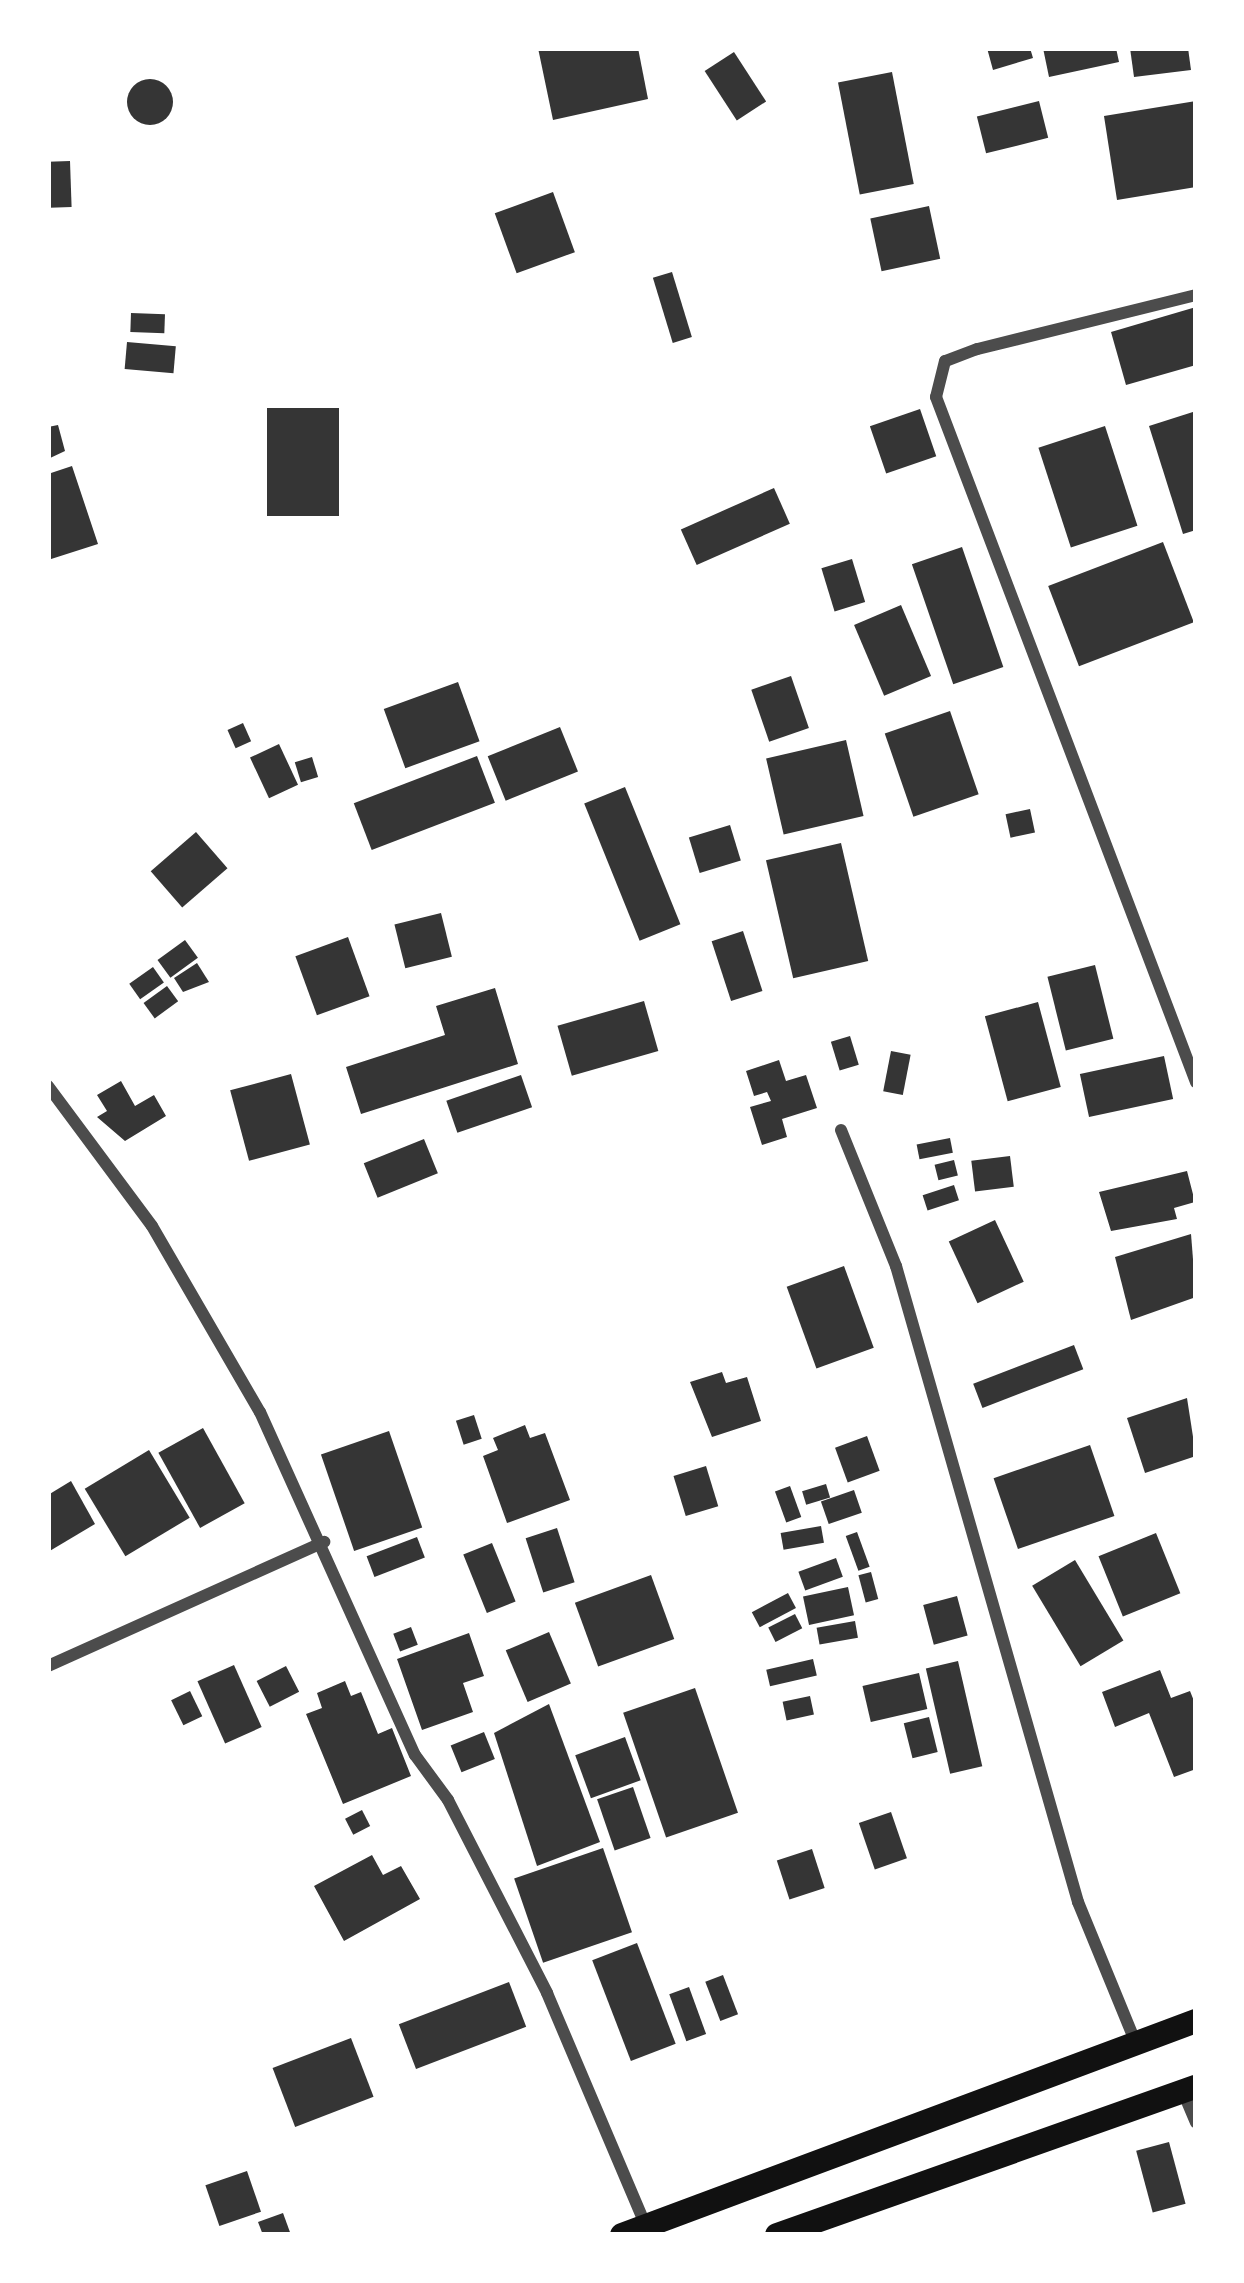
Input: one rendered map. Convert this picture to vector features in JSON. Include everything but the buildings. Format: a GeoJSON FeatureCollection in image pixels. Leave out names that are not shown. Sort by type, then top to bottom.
{"type":"FeatureCollection","features":[{"type":"Feature","properties":{"kind":"main road"},"geometry":{"type":"LineString","coordinates":[[634,2231],[1196,2021]]}},
{"type":"Feature","properties":{"kind":"main road"},"geometry":{"type":"LineString","coordinates":[[790,2232],[1189,2090]]}},
{"type":"Feature","properties":{"kind":"street"},"geometry":{"type":"LineString","coordinates":[[1196,295],[945,361],[936,397],[1196,1082]]}},
{"type":"Feature","properties":{"kind":"street"},"geometry":{"type":"LineString","coordinates":[[48,1087],[152,1226],[324,1542],[416,1755],[448,1800],[547,1993],[634,2231]]}},
{"type":"Feature","properties":{"kind":"street"},"geometry":{"type":"LineString","coordinates":[[841,1130],[896,1266],[1078,1902],[1135,2042]]}},
{"type":"Feature","properties":{"kind":"street"},"geometry":{"type":"LineString","coordinates":[[48,1666],[324,1542]]}},
{"type":"Feature","properties":{"kind":"street"},"geometry":{"type":"LineString","coordinates":[[1189,2090],[1196,2122]]}}]}
